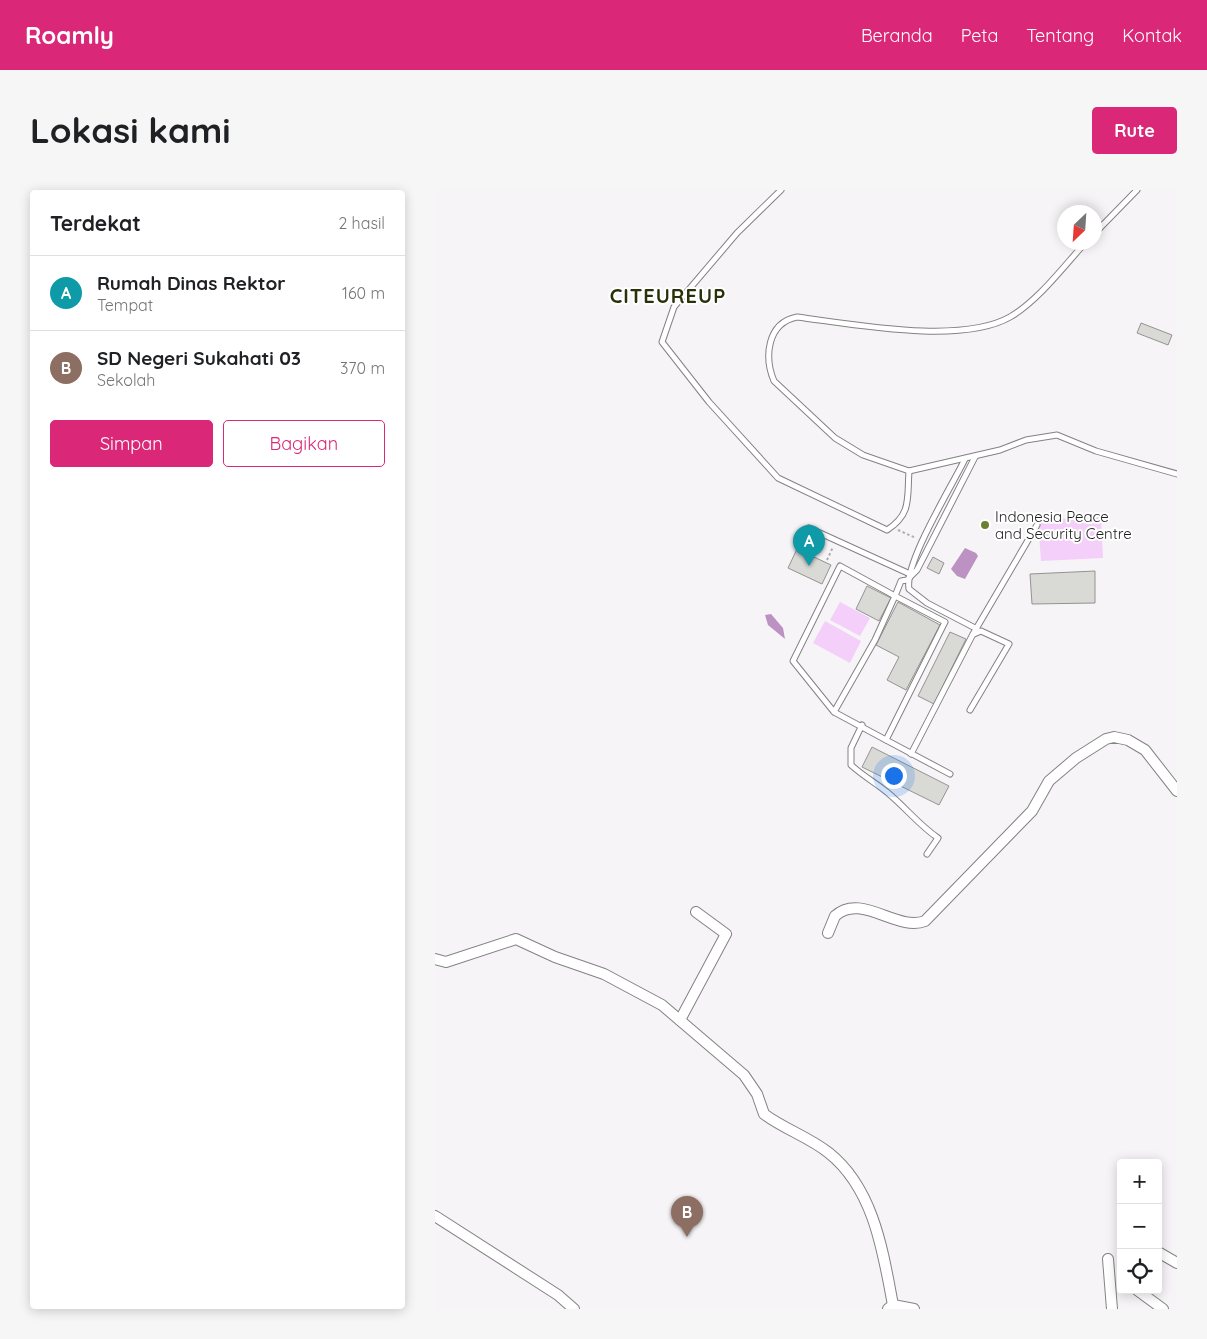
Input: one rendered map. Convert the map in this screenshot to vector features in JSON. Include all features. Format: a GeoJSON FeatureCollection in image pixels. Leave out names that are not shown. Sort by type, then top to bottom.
{"type":"FeatureCollection","features":[{"type":"Feature","properties":{"kind":"street"},"geometry":{"type":"LineString","coordinates":[[828,933],[835,916],[845,910],[866,910],[909,924],[925,921],[1033,811],[1049,781],[1076,758],[1105,739],[1114,737],[1128,740],[1145,750],[1177,791]]}},
{"type":"Feature","properties":{"kind":"street"},"geometry":{"type":"LineString","coordinates":[[680,1020],[726,934],[696,912]]}},
{"type":"Feature","properties":{"kind":"street"},"geometry":{"type":"LineString","coordinates":[[435,959],[446,962],[516,938],[555,957],[604,974],[655,1002],[680,1020],[744,1075],[757,1094],[764,1114],[830,1154],[850,1175],[863,1196],[875,1225],[890,1307],[914,1309]]}},
{"type":"Feature","properties":{"kind":"street"},"geometry":{"type":"LineString","coordinates":[[435,1216],[558,1295],[574,1309]]}},
{"type":"Feature","properties":{"kind":"street"},"geometry":{"type":"LineString","coordinates":[[1162,1254],[1177,1263]]}},
{"type":"Feature","properties":{"kind":"street"},"geometry":{"type":"LineString","coordinates":[[1108,1259],[1112,1309]]}},
{"type":"Feature","properties":{"kind":"street"},"geometry":{"type":"LineString","coordinates":[[1142,1294],[1163,1309]]}},
{"type":"Feature","properties":{"kind":"lane"},"geometry":{"type":"LineString","coordinates":[[781,190],[737,233],[674,307],[662,342],[709,402],[778,478],[887,530],[899,522],[906,509],[909,471]]}},
{"type":"Feature","properties":{"kind":"lane"},"geometry":{"type":"LineString","coordinates":[[1102,226],[1137,190]]}},
{"type":"Feature","properties":{"kind":"lane"},"geometry":{"type":"LineString","coordinates":[[1078,250],[1023,308],[997,324],[979,329],[886,328],[797,317],[784,321],[779,326],[770,345],[768,360],[774,381],[835,438],[863,455],[909,471],[975,457],[1026,440],[1057,435],[1096,451],[1177,474]]}},
{"type":"Feature","properties":{"kind":"lane"},"geometry":{"type":"LineString","coordinates":[[834,712],[875,640],[901,581],[907,580],[917,570],[975,457]]}},
{"type":"Feature","properties":{"kind":"lane"},"geometry":{"type":"LineString","coordinates":[[965,459],[923,542],[907,580],[909,589],[927,603],[977,628]]}},
{"type":"Feature","properties":{"kind":"lane"},"geometry":{"type":"LineString","coordinates":[[911,754],[973,634],[1037,525]]}},
{"type":"Feature","properties":{"kind":"lane"},"geometry":{"type":"LineString","coordinates":[[809,528],[910,574]]}},
{"type":"Feature","properties":{"kind":"lane"},"geometry":{"type":"LineString","coordinates":[[886,740],[945,622],[840,566],[793,662],[834,712],[862,725],[886,740],[911,754],[950,774]]}},
{"type":"Feature","properties":{"kind":"lane"},"geometry":{"type":"LineString","coordinates":[[970,710],[1009,644],[981,631],[973,634]]}},
{"type":"Feature","properties":{"kind":"lane"},"geometry":{"type":"LineString","coordinates":[[862,725],[851,748],[851,765],[867,780],[888,793],[923,828],[938,838],[927,854]]}},
{"type":"Feature","properties":{"kind":"path"},"geometry":{"type":"LineString","coordinates":[[892,527],[923,542]]}},
{"type":"Feature","properties":{"kind":"path"},"geometry":{"type":"LineString","coordinates":[[827,560],[836,540]]}},
{"type":"Feature","properties":{"kind":"shaded area"},"geometry":{"type":"Polygon","coordinates":[[[1101,517],[1103,558],[1041,561],[1038,520],[1101,517]]]}},
{"type":"Feature","properties":{"kind":"shaded area"},"geometry":{"type":"Polygon","coordinates":[[[965,548],[976,553],[978,556],[965,579],[957,576],[951,569],[965,548]]]}},
{"type":"Feature","properties":{"kind":"shaded area"},"geometry":{"type":"Polygon","coordinates":[[[840,602],[870,618],[860,636],[830,620],[840,602]]]}},
{"type":"Feature","properties":{"kind":"shaded area"},"geometry":{"type":"Polygon","coordinates":[[[771,614],[783,628],[785,639],[768,625],[765,615],[771,614]]]}},
{"type":"Feature","properties":{"kind":"shaded area"},"geometry":{"type":"Polygon","coordinates":[[[825,621],[861,641],[850,663],[813,643],[825,621]]]}},
{"type":"Feature","properties":{"kind":"building"},"geometry":{"type":"Polygon","coordinates":[[[1141,323],[1172,335],[1168,345],[1137,333],[1141,323]]]}},
{"type":"Feature","properties":{"kind":"building"},"geometry":{"type":"Polygon","coordinates":[[[797,549],[831,565],[822,584],[788,568],[797,549]]]}},
{"type":"Feature","properties":{"kind":"building"},"geometry":{"type":"Polygon","coordinates":[[[933,557],[944,563],[939,574],[927,568],[933,557]]]}},
{"type":"Feature","properties":{"kind":"building"},"geometry":{"type":"Polygon","coordinates":[[[1095,571],[1095,603],[1032,604],[1030,574],[1095,571]]]}},
{"type":"Feature","properties":{"kind":"building"},"geometry":{"type":"Polygon","coordinates":[[[867,586],[891,598],[879,621],[856,609],[867,586]]]}},
{"type":"Feature","properties":{"kind":"building"},"geometry":{"type":"Polygon","coordinates":[[[898,602],[940,625],[906,690],[887,680],[899,657],[876,645],[898,602]]]}},
{"type":"Feature","properties":{"kind":"building"},"geometry":{"type":"Polygon","coordinates":[[[950,632],[966,639],[934,704],[918,696],[950,632]]]}},
{"type":"Feature","properties":{"kind":"building"},"geometry":{"type":"Polygon","coordinates":[[[872,747],[949,786],[939,805],[862,767],[872,747]]]}},
{"type":"Feature","properties":{"kind":"place","name":"Indonesia Peace and Security Centre"},"geometry":{"type":"Point","coordinates":[985,525]}},
{"type":"Feature","properties":{"kind":"place","name":"Rumah Dinas Rektor"},"geometry":{"type":"Point","coordinates":[809,566]}},
{"type":"Feature","properties":{"kind":"place","name":"SD Negeri Sukahati 03"},"geometry":{"type":"Point","coordinates":[687,1237]}},
{"type":"Feature","properties":{"kind":"district","name":"CITEUREUP"},"geometry":{"type":"Point","coordinates":[668,295]}}]}
